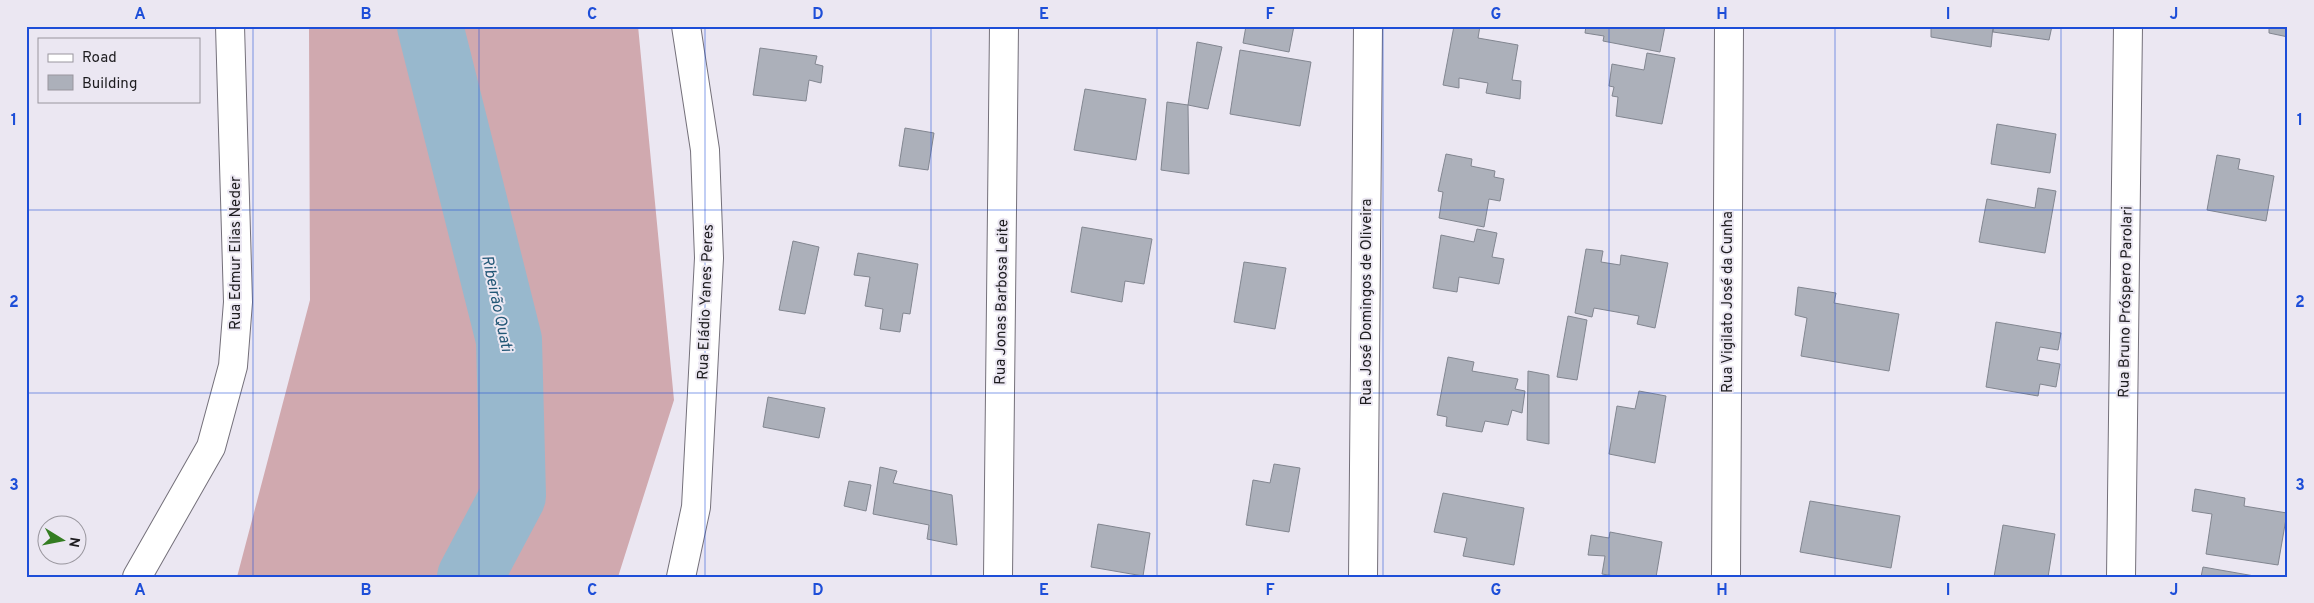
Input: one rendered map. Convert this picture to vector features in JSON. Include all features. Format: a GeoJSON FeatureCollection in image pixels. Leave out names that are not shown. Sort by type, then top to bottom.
{"type":"FeatureCollection","features":[{"type":"Feature","properties":{"kind":"street","name":"Rua Edmur Elias Neder"},"geometry":{"type":"LineString","coordinates":[[137,577],[211,447],[233,366],[238,302],[230,26]]}},
{"type":"Feature","properties":{"kind":"street","name":"Rua Eládio Yanes Peres"},"geometry":{"type":"LineString","coordinates":[[681,577],[696,507],[709,258],[705,150],[686,26]]}},
{"type":"Feature","properties":{"kind":"street","name":"Rua Jonas Barbosa Leite"},"geometry":{"type":"LineString","coordinates":[[998,577],[1004,26]]}},
{"type":"Feature","properties":{"kind":"street","name":"Rua José Domingos de Oliveira"},"geometry":{"type":"LineString","coordinates":[[1363,577],[1368,26]]}},
{"type":"Feature","properties":{"kind":"street","name":"Rua Vigilato José da Cunha"},"geometry":{"type":"LineString","coordinates":[[1726,577],[1728,26]]}},
{"type":"Feature","properties":{"kind":"street","name":"Rua Bruno Próspero Parolari"},"geometry":{"type":"LineString","coordinates":[[2121,577],[2128,26]]}},
{"type":"Feature","properties":{"kind":"shaded area"},"geometry":{"type":"Polygon","coordinates":[[[309,26],[638,26],[674,400],[618,577],[237,577],[310,300],[309,26]]]}},
{"type":"Feature","properties":{"kind":"building"},"geometry":{"type":"Polygon","coordinates":[[[1246,26],[1294,26],[1289,52],[1243,43],[1246,26]]]}},
{"type":"Feature","properties":{"kind":"building"},"geometry":{"type":"Polygon","coordinates":[[[1454,26],[1480,26],[1478,38],[1518,45],[1512,80],[1521,81],[1520,99],[1486,93],[1488,83],[1459,78],[1459,88],[1443,85],[1454,26]]]}},
{"type":"Feature","properties":{"kind":"building"},"geometry":{"type":"Polygon","coordinates":[[[1586,26],[1665,26],[1660,52],[1603,41],[1604,36],[1585,33],[1586,26]]]}},
{"type":"Feature","properties":{"kind":"building"},"geometry":{"type":"Polygon","coordinates":[[[1931,26],[1993,26],[1991,47],[1931,37],[1931,26]]]}},
{"type":"Feature","properties":{"kind":"building"},"geometry":{"type":"Polygon","coordinates":[[[1994,26],[2052,26],[2049,40],[1993,32],[1994,26]]]}},
{"type":"Feature","properties":{"kind":"building"},"geometry":{"type":"Polygon","coordinates":[[[2269,26],[2288,26],[2288,37],[2269,33],[2269,26]]]}},
{"type":"Feature","properties":{"kind":"building"},"geometry":{"type":"Polygon","coordinates":[[[1197,42],[1222,47],[1208,109],[1188,105],[1197,42]]]}},
{"type":"Feature","properties":{"kind":"building"},"geometry":{"type":"Polygon","coordinates":[[[760,48],[817,56],[815,64],[823,66],[821,83],[809,80],[806,101],[753,95],[760,48]]]}},
{"type":"Feature","properties":{"kind":"building"},"geometry":{"type":"Polygon","coordinates":[[[1240,50],[1311,62],[1300,126],[1230,114],[1240,50]]]}},
{"type":"Feature","properties":{"kind":"building"},"geometry":{"type":"Polygon","coordinates":[[[1647,53],[1675,58],[1662,124],[1616,116],[1618,97],[1612,96],[1614,87],[1609,86],[1612,64],[1644,70],[1647,53]]]}},
{"type":"Feature","properties":{"kind":"building"},"geometry":{"type":"Polygon","coordinates":[[[1085,89],[1146,99],[1136,160],[1074,150],[1085,89]]]}},
{"type":"Feature","properties":{"kind":"building"},"geometry":{"type":"Polygon","coordinates":[[[1167,102],[1188,105],[1189,174],[1161,170],[1167,102]]]}},
{"type":"Feature","properties":{"kind":"building"},"geometry":{"type":"Polygon","coordinates":[[[1997,124],[2056,134],[2050,173],[1991,164],[1997,124]]]}},
{"type":"Feature","properties":{"kind":"building"},"geometry":{"type":"Polygon","coordinates":[[[905,128],[934,133],[928,170],[899,166],[905,128]]]}},
{"type":"Feature","properties":{"kind":"building"},"geometry":{"type":"Polygon","coordinates":[[[1446,154],[1472,159],[1471,166],[1495,171],[1494,177],[1504,179],[1500,201],[1489,199],[1484,227],[1439,218],[1443,192],[1438,191],[1446,154]]]}},
{"type":"Feature","properties":{"kind":"building"},"geometry":{"type":"Polygon","coordinates":[[[2217,155],[2240,159],[2238,169],[2274,176],[2266,221],[2207,210],[2217,155]]]}},
{"type":"Feature","properties":{"kind":"building"},"geometry":{"type":"Polygon","coordinates":[[[2038,188],[2056,191],[2045,253],[1979,242],[1987,199],[2035,208],[2038,188]]]}},
{"type":"Feature","properties":{"kind":"building"},"geometry":{"type":"Polygon","coordinates":[[[1082,227],[1152,239],[1144,284],[1125,281],[1122,302],[1071,292],[1082,227]]]}},
{"type":"Feature","properties":{"kind":"building"},"geometry":{"type":"Polygon","coordinates":[[[1477,229],[1497,233],[1492,257],[1504,259],[1499,284],[1459,277],[1457,292],[1433,288],[1441,235],[1474,242],[1477,229]]]}},
{"type":"Feature","properties":{"kind":"building"},"geometry":{"type":"Polygon","coordinates":[[[793,241],[819,247],[805,314],[779,310],[793,241]]]}},
{"type":"Feature","properties":{"kind":"building"},"geometry":{"type":"Polygon","coordinates":[[[1586,249],[1603,251],[1601,262],[1620,265],[1621,255],[1668,263],[1655,328],[1637,324],[1639,316],[1594,308],[1592,317],[1575,313],[1586,249]]]}},
{"type":"Feature","properties":{"kind":"building"},"geometry":{"type":"Polygon","coordinates":[[[858,253],[918,264],[910,314],[903,313],[900,332],[880,329],[883,309],[865,306],[870,277],[854,275],[858,253]]]}},
{"type":"Feature","properties":{"kind":"building"},"geometry":{"type":"Polygon","coordinates":[[[1244,262],[1286,268],[1275,329],[1234,322],[1244,262]]]}},
{"type":"Feature","properties":{"kind":"building"},"geometry":{"type":"Polygon","coordinates":[[[1798,287],[1836,293],[1834,303],[1899,314],[1889,371],[1801,356],[1807,318],[1795,315],[1798,287]]]}},
{"type":"Feature","properties":{"kind":"building"},"geometry":{"type":"Polygon","coordinates":[[[1568,316],[1587,320],[1577,380],[1557,377],[1568,316]]]}},
{"type":"Feature","properties":{"kind":"building"},"geometry":{"type":"Polygon","coordinates":[[[1996,322],[2061,333],[2058,350],[2040,347],[2037,360],[2060,364],[2056,387],[2040,384],[2038,396],[1986,387],[1996,322]]]}},
{"type":"Feature","properties":{"kind":"building"},"geometry":{"type":"Polygon","coordinates":[[[1448,357],[1474,362],[1472,371],[1518,379],[1515,389],[1525,391],[1522,413],[1512,410],[1508,425],[1485,421],[1482,432],[1446,426],[1447,417],[1437,415],[1448,357]]]}},
{"type":"Feature","properties":{"kind":"building"},"geometry":{"type":"Polygon","coordinates":[[[1528,371],[1549,375],[1549,444],[1527,440],[1528,371]]]}},
{"type":"Feature","properties":{"kind":"building"},"geometry":{"type":"Polygon","coordinates":[[[1639,391],[1666,396],[1655,463],[1609,454],[1617,406],[1635,409],[1639,391]]]}},
{"type":"Feature","properties":{"kind":"building"},"geometry":{"type":"Polygon","coordinates":[[[768,397],[825,408],[819,438],[763,427],[768,397]]]}},
{"type":"Feature","properties":{"kind":"building"},"geometry":{"type":"Polygon","coordinates":[[[1274,464],[1300,468],[1289,532],[1246,525],[1253,480],[1270,483],[1274,464]]]}},
{"type":"Feature","properties":{"kind":"building"},"geometry":{"type":"Polygon","coordinates":[[[880,467],[897,471],[893,483],[952,495],[957,545],[927,539],[929,525],[873,514],[880,467]]]}},
{"type":"Feature","properties":{"kind":"building"},"geometry":{"type":"Polygon","coordinates":[[[849,481],[871,485],[866,511],[844,506],[849,481]]]}},
{"type":"Feature","properties":{"kind":"building"},"geometry":{"type":"Polygon","coordinates":[[[2195,489],[2245,498],[2244,506],[2287,513],[2278,565],[2206,554],[2212,514],[2192,511],[2195,489]]]}},
{"type":"Feature","properties":{"kind":"building"},"geometry":{"type":"Polygon","coordinates":[[[1443,493],[1524,508],[1514,565],[1463,556],[1467,538],[1434,532],[1443,493]]]}},
{"type":"Feature","properties":{"kind":"building"},"geometry":{"type":"Polygon","coordinates":[[[1810,501],[1900,516],[1891,568],[1800,552],[1810,501]]]}},
{"type":"Feature","properties":{"kind":"building"},"geometry":{"type":"Polygon","coordinates":[[[1098,524],[1150,533],[1143,576],[1091,567],[1098,524]]]}},
{"type":"Feature","properties":{"kind":"building"},"geometry":{"type":"Polygon","coordinates":[[[2003,525],[2055,534],[2048,577],[1994,577],[2003,525]]]}},
{"type":"Feature","properties":{"kind":"building"},"geometry":{"type":"Polygon","coordinates":[[[1610,532],[1662,542],[1656,577],[1620,577],[1602,574],[1605,556],[1588,555],[1591,535],[1609,538],[1610,532]]]}},
{"type":"Feature","properties":{"kind":"building"},"geometry":{"type":"Polygon","coordinates":[[[2203,567],[2260,577],[2201,577],[2203,567]]]}},
{"type":"Feature","properties":{"kind":"waterway","name":"Ribeirão Quati"},"geometry":{"type":"LineString","coordinates":[[430,26],[509,340],[513,496],[470,577]]}}]}
